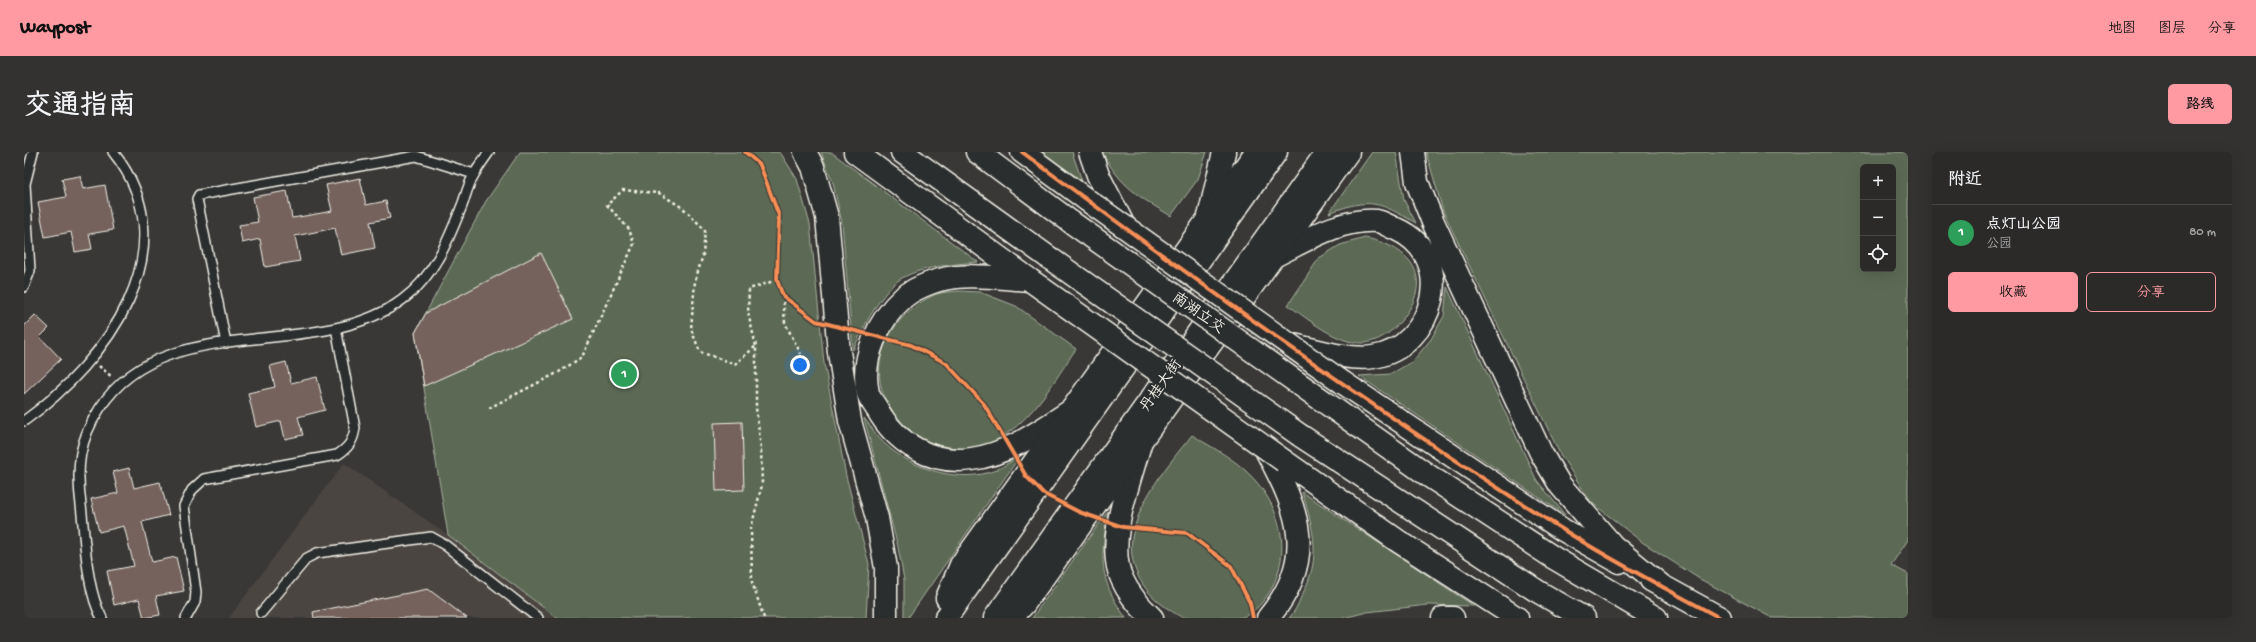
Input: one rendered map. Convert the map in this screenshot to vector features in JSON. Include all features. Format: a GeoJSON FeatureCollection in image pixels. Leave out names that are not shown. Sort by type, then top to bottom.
{"type":"FeatureCollection","features":[{"type":"Feature","properties":{"kind":"main road"},"geometry":{"type":"LineString","coordinates":[[805,152],[813,167],[827,218],[839,352],[850,421],[877,518],[886,568],[886,618]]}},
{"type":"Feature","properties":{"kind":"main road"},"geometry":{"type":"LineString","coordinates":[[855,152],[1030,280],[1264,447],[1398,541],[1517,618]]}},
{"type":"Feature","properties":{"kind":"main road"},"geometry":{"type":"LineString","coordinates":[[902,152],[1301,436],[1536,591],[1584,618]]}},
{"type":"Feature","properties":{"kind":"main road","name":"南湖立交"},"geometry":{"type":"LineString","coordinates":[[977,152],[1071,222],[1429,476],[1554,558],[1656,618]]}},
{"type":"Feature","properties":{"kind":"main road"},"geometry":{"type":"LineString","coordinates":[[1022,152],[1342,382],[1563,530],[1720,618]]}},
{"type":"Feature","properties":{"kind":"main road"},"geometry":{"type":"LineString","coordinates":[[1090,152],[1098,175],[1124,226]]}},
{"type":"Feature","properties":{"kind":"main road"},"geometry":{"type":"LineString","coordinates":[[1208,218],[1224,152]]}},
{"type":"Feature","properties":{"kind":"main road"},"geometry":{"type":"LineString","coordinates":[[939,618],[961,565],[1256,152]]}},
{"type":"Feature","properties":{"kind":"main road"},"geometry":{"type":"LineString","coordinates":[[946,618],[1276,152]]}},
{"type":"Feature","properties":{"kind":"main road","name":"丹桂大街"},"geometry":{"type":"LineString","coordinates":[[995,618],[1327,152]]}},
{"type":"Feature","properties":{"kind":"main road"},"geometry":{"type":"LineString","coordinates":[[1011,618],[1024,604],[1348,152]]}},
{"type":"Feature","properties":{"kind":"main road"},"geometry":{"type":"LineString","coordinates":[[1413,152],[1417,182],[1433,222],[1541,453],[1560,485],[1608,540],[1663,587]]}},
{"type":"Feature","properties":{"kind":"main road"},"geometry":{"type":"LineString","coordinates":[[1274,256],[1323,232],[1350,223],[1378,221],[1407,234],[1424,252],[1434,275],[1432,303],[1417,330],[1394,351],[1372,357],[1344,355],[1289,344]]}},
{"type":"Feature","properties":{"kind":"main road"},"geometry":{"type":"LineString","coordinates":[[1030,280],[963,276],[931,283],[904,297],[885,320],[872,344],[866,365],[868,393],[885,424],[908,446],[942,459],[971,459],[999,453],[1031,436],[1072,410]]}},
{"type":"Feature","properties":{"kind":"main road"},"geometry":{"type":"LineString","coordinates":[[1140,442],[1121,513],[1115,550],[1121,579],[1137,604],[1152,618]]}},
{"type":"Feature","properties":{"kind":"main road"},"geometry":{"type":"LineString","coordinates":[[1264,447],[1286,490],[1296,519],[1300,547],[1295,575],[1283,601],[1268,618]]}},
{"type":"Feature","properties":{"kind":"main road"},"geometry":{"type":"LineString","coordinates":[[1443,618],[1453,618]]}},
{"type":"Feature","properties":{"kind":"lane"},"geometry":{"type":"LineString","coordinates":[[24,287],[30,271],[25,184],[33,152]]}},
{"type":"Feature","properties":{"kind":"lane"},"geometry":{"type":"LineString","coordinates":[[24,421],[62,392],[93,360],[127,303],[142,266],[144,238],[142,213],[134,187],[113,152]]}},
{"type":"Feature","properties":{"kind":"lane"},"geometry":{"type":"LineString","coordinates":[[102,618],[94,599],[78,481],[84,436],[106,399],[134,372],[153,361],[188,350],[226,343],[336,328],[379,314],[402,300],[423,281],[437,261],[451,232],[474,174],[489,152]]}},
{"type":"Feature","properties":{"kind":"lane"},"geometry":{"type":"LineString","coordinates":[[226,343],[198,199],[199,195],[416,156],[474,174]]}},
{"type":"Feature","properties":{"kind":"lane"},"geometry":{"type":"LineString","coordinates":[[186,618],[195,602],[196,592],[184,506],[198,484],[204,479],[337,455],[346,449],[353,440],[355,428],[336,328]]}},
{"type":"Feature","properties":{"kind":"lane"},"geometry":{"type":"LineString","coordinates":[[261,613],[307,558],[317,553],[431,537],[445,545],[538,618]]}},
{"type":"Feature","properties":{"kind":"path"},"geometry":{"type":"LineString","coordinates":[[489,408],[559,372],[582,357],[634,244],[629,229],[607,205],[623,190],[658,193],[683,208],[705,230],[703,255],[695,281],[691,328],[700,352],[735,364],[756,346]]}},
{"type":"Feature","properties":{"kind":"path"},"geometry":{"type":"LineString","coordinates":[[777,273],[779,286]]}},
{"type":"Feature","properties":{"kind":"path"},"geometry":{"type":"LineString","coordinates":[[764,618],[752,582],[751,528],[762,485],[761,448],[756,408],[756,346],[748,313],[749,288],[777,280]]}},
{"type":"Feature","properties":{"kind":"path"},"geometry":{"type":"LineString","coordinates":[[781,291],[783,296],[785,323],[801,354]]}},
{"type":"Feature","properties":{"kind":"path"},"geometry":{"type":"LineString","coordinates":[[783,296],[788,301]]}},
{"type":"Feature","properties":{"kind":"path"},"geometry":{"type":"LineString","coordinates":[[93,360],[120,384]]}},
{"type":"Feature","properties":{"kind":"shaded area"},"geometry":{"type":"Polygon","coordinates":[[[344,463],[448,535],[557,618],[229,618],[344,463]]]}},
{"type":"Feature","properties":{"kind":"green space"},"geometry":{"type":"Polygon","coordinates":[[[520,152],[780,152],[797,179],[810,224],[824,363],[846,476],[869,564],[866,618],[557,618],[448,535],[415,333],[486,201],[520,152]]]}},
{"type":"Feature","properties":{"kind":"green space"},"geometry":{"type":"Polygon","coordinates":[[[821,152],[831,152],[978,262],[921,270],[901,279],[893,285],[875,307],[853,350],[842,223],[833,183],[821,152]]]}},
{"type":"Feature","properties":{"kind":"green space"},"geometry":{"type":"Polygon","coordinates":[[[1042,152],[1072,152],[1082,181],[1042,152]]]}},
{"type":"Feature","properties":{"kind":"green space"},"geometry":{"type":"Polygon","coordinates":[[[1102,152],[1207,152],[1198,179],[1171,216],[1131,190],[1116,174],[1102,152]]]}},
{"type":"Feature","properties":{"kind":"green space"},"geometry":{"type":"Polygon","coordinates":[[[1372,152],[1396,152],[1404,200],[1416,223],[1393,210],[1374,204],[1355,205],[1329,213],[1372,152]]]}},
{"type":"Feature","properties":{"kind":"green space"},"geometry":{"type":"Polygon","coordinates":[[[1426,152],[1908,152],[1908,540],[1891,565],[1908,574],[1908,618],[1772,618],[1698,578],[1642,542],[1591,502],[1560,454],[1443,211],[1426,152]]]}},
{"type":"Feature","properties":{"kind":"green space"},"geometry":{"type":"Polygon","coordinates":[[[1365,238],[1382,242],[1396,249],[1406,257],[1414,268],[1417,279],[1416,292],[1411,306],[1401,321],[1384,336],[1374,341],[1363,343],[1343,339],[1323,330],[1288,305],[1319,258],[1340,245],[1365,238]]]}},
{"type":"Feature","properties":{"kind":"green space"},"geometry":{"type":"Polygon","coordinates":[[[1447,287],[1536,479],[1565,515],[1359,376],[1391,374],[1413,361],[1431,339],[1444,316],[1447,287]]]}},
{"type":"Feature","properties":{"kind":"green space"},"geometry":{"type":"Polygon","coordinates":[[[959,291],[980,292],[1016,306],[1076,349],[1042,398],[1012,430],[991,443],[962,449],[945,448],[929,444],[914,436],[902,425],[891,411],[884,396],[880,380],[880,363],[882,352],[891,332],[905,315],[913,307],[932,296],[941,293],[959,291]]]}},
{"type":"Feature","properties":{"kind":"green space"},"geometry":{"type":"Polygon","coordinates":[[[864,418],[882,441],[896,453],[909,461],[938,472],[968,476],[982,474],[996,470],[1020,456],[908,618],[904,618],[904,580],[898,547],[864,418]]]}},
{"type":"Feature","properties":{"kind":"green space"},"geometry":{"type":"Polygon","coordinates":[[[1192,435],[1230,458],[1248,473],[1268,498],[1280,528],[1282,544],[1281,560],[1275,582],[1264,600],[1254,610],[1243,617],[1186,618],[1178,615],[1150,594],[1143,585],[1134,566],[1131,544],[1137,519],[1149,493],[1192,435]]]}},
{"type":"Feature","properties":{"kind":"green space"},"geometry":{"type":"Polygon","coordinates":[[[1302,492],[1474,606],[1428,605],[1367,612],[1344,618],[1289,618],[1296,608],[1308,583],[1314,557],[1314,544],[1310,519],[1302,492]]]}},
{"type":"Feature","properties":{"kind":"green space"},"geometry":{"type":"Polygon","coordinates":[[[1108,511],[1103,555],[1106,579],[1110,591],[1126,618],[1032,618],[1108,511]]]}},
{"type":"Feature","properties":{"kind":"building"},"geometry":{"type":"Polygon","coordinates":[[[80,176],[83,189],[105,185],[113,230],[89,234],[92,249],[75,252],[71,232],[45,237],[38,202],[66,197],[62,179],[80,176]]]}},
{"type":"Feature","properties":{"kind":"building"},"geometry":{"type":"Polygon","coordinates":[[[360,178],[366,205],[386,201],[390,218],[370,222],[375,248],[341,255],[335,228],[295,236],[300,261],[265,267],[260,239],[242,243],[239,225],[258,222],[253,197],[287,191],[292,218],[311,215],[332,211],[326,185],[360,178]]]}},
{"type":"Feature","properties":{"kind":"building"},"geometry":{"type":"Polygon","coordinates":[[[541,253],[573,319],[424,386],[415,333],[426,313],[541,253]]]}},
{"type":"Feature","properties":{"kind":"building"},"geometry":{"type":"Polygon","coordinates":[[[35,315],[49,328],[40,337],[61,359],[24,394],[24,326],[35,315]]]}},
{"type":"Feature","properties":{"kind":"building"},"geometry":{"type":"Polygon","coordinates":[[[286,362],[291,383],[317,377],[325,410],[298,417],[303,435],[285,439],[281,421],[256,427],[248,393],[275,387],[270,366],[286,362]]]}},
{"type":"Feature","properties":{"kind":"building"},"geometry":{"type":"Polygon","coordinates":[[[742,422],[744,490],[716,491],[714,423],[742,422]]]}},
{"type":"Feature","properties":{"kind":"building"},"geometry":{"type":"Polygon","coordinates":[[[129,468],[134,488],[160,482],[169,515],[142,522],[152,562],[176,557],[184,591],[156,596],[160,615],[144,618],[139,599],[114,605],[107,571],[134,566],[124,526],[99,532],[91,499],[118,493],[113,472],[129,468]]]}},
{"type":"Feature","properties":{"kind":"building"},"geometry":{"type":"Polygon","coordinates":[[[428,589],[467,618],[314,618],[313,612],[428,589]]]}},
{"type":"Feature","properties":{"kind":"cycle path"},"geometry":{"type":"LineString","coordinates":[[745,152],[760,165],[779,216],[777,280],[783,296],[816,321],[911,345],[946,363],[984,404],[1026,476],[1044,494],[1079,512],[1123,527],[1187,533],[1231,566],[1250,603],[1253,618]]}},
{"type":"Feature","properties":{"kind":"cycle path"},"geometry":{"type":"LineString","coordinates":[[1022,152],[1221,298],[1424,439],[1581,541],[1720,618]]}},
{"type":"Feature","properties":{"kind":"place","name":"点灯山公园"},"geometry":{"type":"Point","coordinates":[624,374]}}]}
